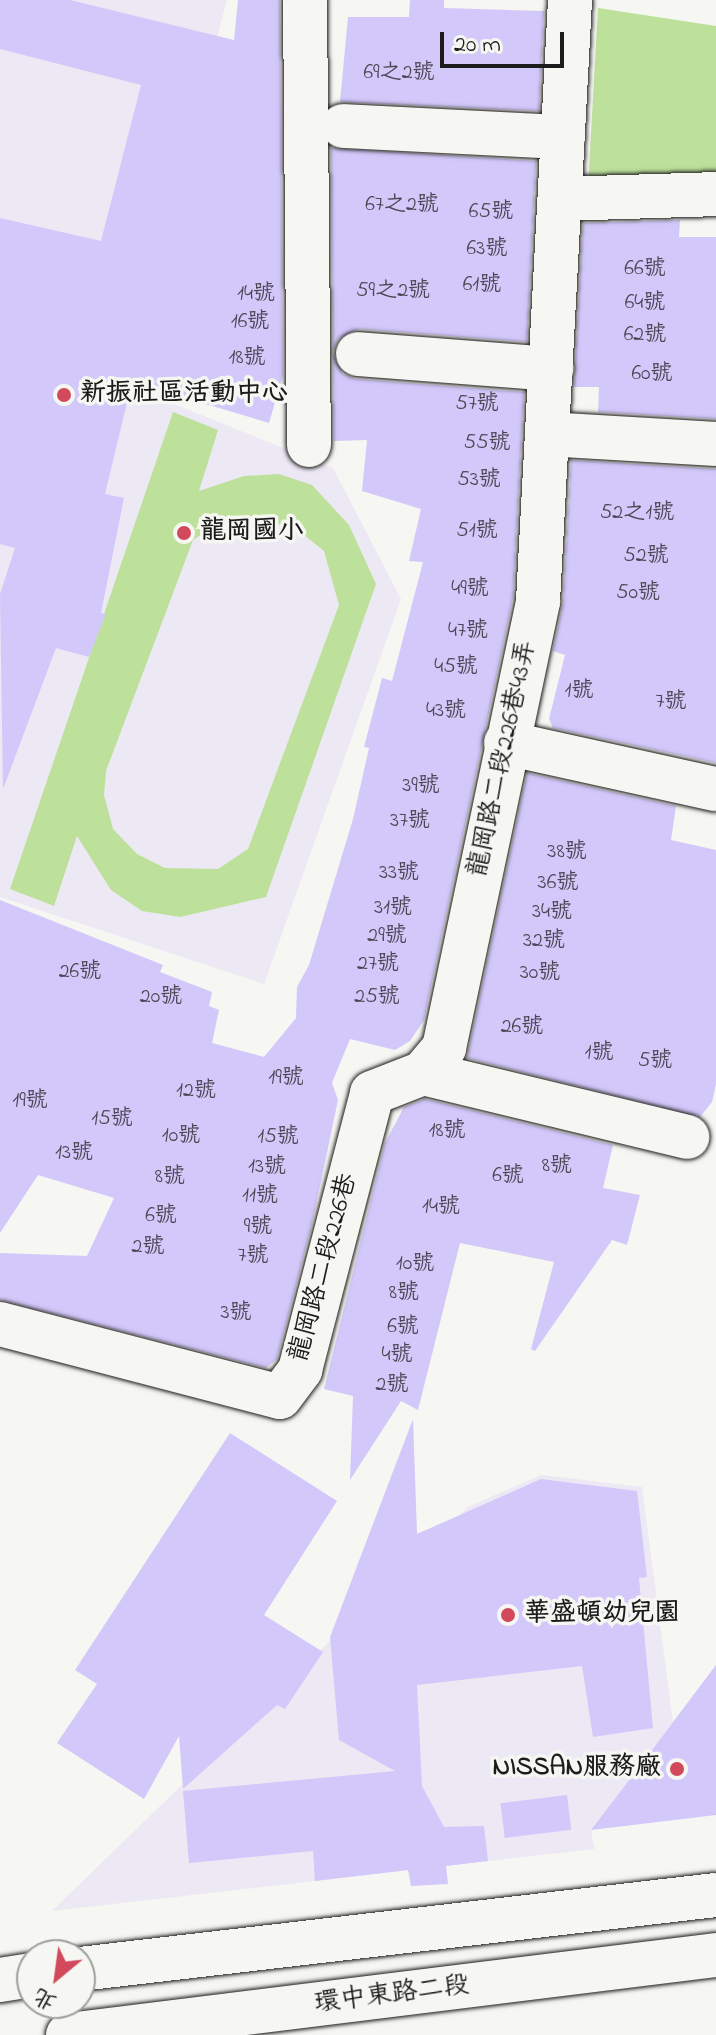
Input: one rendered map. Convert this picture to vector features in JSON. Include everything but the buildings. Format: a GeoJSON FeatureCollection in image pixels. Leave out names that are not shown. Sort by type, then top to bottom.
{"type":"FeatureCollection","features":[{"type":"Feature","properties":{"kind":"main road"},"geometry":{"type":"LineString","coordinates":[[305,0],[309,445]]}},
{"type":"Feature","properties":{"kind":"main road","name":"龍岡路二段226巷43弄"},"geometry":{"type":"LineString","coordinates":[[423,1073],[444,1048],[538,601],[570,0]]}},
{"type":"Feature","properties":{"kind":"main road"},"geometry":{"type":"LineString","coordinates":[[343,126],[563,137]]}},
{"type":"Feature","properties":{"kind":"main road"},"geometry":{"type":"LineString","coordinates":[[560,199],[716,194]]}},
{"type":"Feature","properties":{"kind":"main road"},"geometry":{"type":"LineString","coordinates":[[358,354],[551,369]]}},
{"type":"Feature","properties":{"kind":"main road"},"geometry":{"type":"LineString","coordinates":[[547,434],[716,444]]}},
{"type":"Feature","properties":{"kind":"main road"},"geometry":{"type":"LineString","coordinates":[[506,743],[716,789]]}},
{"type":"Feature","properties":{"kind":"main road"},"geometry":{"type":"LineString","coordinates":[[423,1073],[687,1137]]}},
{"type":"Feature","properties":{"kind":"main road","name":"龍岡路二段226巷"},"geometry":{"type":"LineString","coordinates":[[0,1324],[280,1397],[300,1370],[372,1093],[423,1073]]}},
{"type":"Feature","properties":{"kind":"main road"},"geometry":{"type":"LineString","coordinates":[[96,1967],[716,1895]]}},
{"type":"Feature","properties":{"kind":"main road","name":"環中東路二段"},"geometry":{"type":"LineString","coordinates":[[68,2035],[716,1955]]}},
{"type":"Feature","properties":{"kind":"shaded area","name":"龍岡國小"},"geometry":{"type":"Polygon","coordinates":[[[0,0],[227,0],[124,384],[333,468],[401,599],[264,984],[0,897],[0,0]]]}},
{"type":"Feature","properties":{"kind":"shaded area","name":"華盛頓幼兒園"},"geometry":{"type":"Polygon","coordinates":[[[541,1475],[642,1487],[673,1722],[591,1830],[594,1849],[52,1911],[468,1507],[541,1475]]]}},
{"type":"Feature","properties":{"kind":"green space"},"geometry":{"type":"Polygon","coordinates":[[[598,8],[716,26],[716,183],[588,188],[598,8]]]}},
{"type":"Feature","properties":{"kind":"green space"},"geometry":{"type":"Polygon","coordinates":[[[173,412],[218,430],[199,491],[244,476],[279,474],[312,485],[349,525],[376,584],[266,897],[180,917],[142,911],[111,890],[77,836],[54,906],[10,889],[173,412]],[[260,516],[214,526],[193,540],[106,771],[104,795],[113,829],[137,854],[165,868],[218,869],[248,849],[339,605],[324,551],[304,535],[260,516]]]}},
{"type":"Feature","properties":{"kind":"place","name":"新振社區活動中心"},"geometry":{"type":"Point","coordinates":[64,395]}},
{"type":"Feature","properties":{"kind":"place","name":"龍岡國小"},"geometry":{"type":"Point","coordinates":[184,533]}},
{"type":"Feature","properties":{"kind":"place","name":"華盛頓幼兒園"},"geometry":{"type":"Point","coordinates":[508,1615]}},
{"type":"Feature","properties":{"kind":"place","name":"NISSAN服務廠"},"geometry":{"type":"Point","coordinates":[677,1769]}}]}
